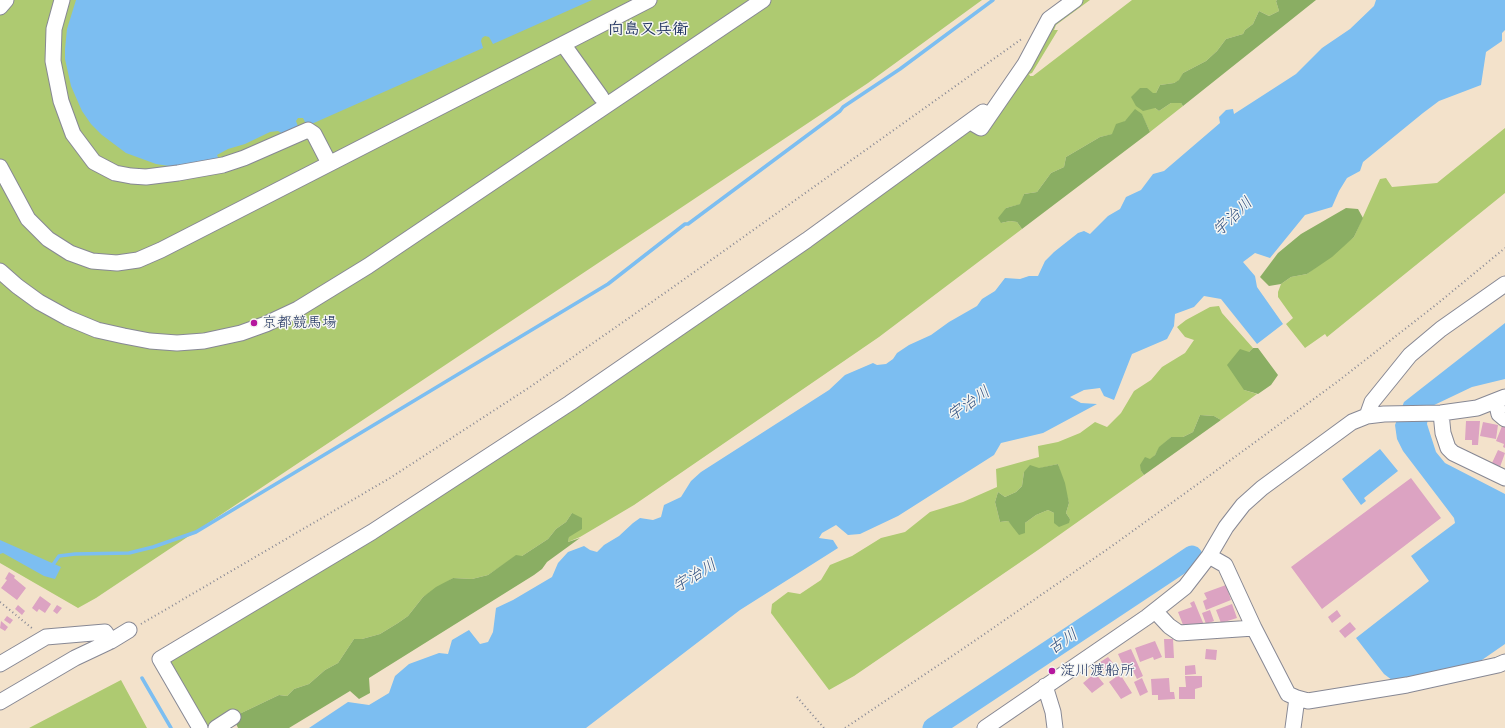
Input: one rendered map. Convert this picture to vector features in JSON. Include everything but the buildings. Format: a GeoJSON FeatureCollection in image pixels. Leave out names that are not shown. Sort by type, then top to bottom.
{"type":"FeatureCollection","features":[{"type":"Feature","properties":{"kind":"street"},"geometry":{"type":"LineString","coordinates":[[0,7],[6,0]]}},
{"type":"Feature","properties":{"kind":"street"},"geometry":{"type":"LineString","coordinates":[[0,167],[28,219],[48,239],[70,253],[92,261],[117,263],[138,260],[161,250],[649,0]]}},
{"type":"Feature","properties":{"kind":"street"},"geometry":{"type":"LineString","coordinates":[[0,271],[39,302],[68,318],[97,330],[124,336],[177,343],[204,341],[266,324],[298,309],[368,266],[763,0]]}},
{"type":"Feature","properties":{"kind":"street"},"geometry":{"type":"LineString","coordinates":[[200,728],[160,659],[372,532],[570,403],[806,240],[983,112],[974,124],[981,128],[1025,64],[1049,19],[1075,0]]}},
{"type":"Feature","properties":{"kind":"street"},"geometry":{"type":"LineString","coordinates":[[58,4],[54,29],[53,61],[61,101],[73,134],[94,162],[115,173],[131,176],[146,177],[178,173],[223,165],[244,158],[308,130],[314,134],[329,163]]}},
{"type":"Feature","properties":{"kind":"street"},"geometry":{"type":"LineString","coordinates":[[563,44],[601,97]]}},
{"type":"Feature","properties":{"kind":"street"},"geometry":{"type":"LineString","coordinates":[[1367,416],[1372,402],[1410,355],[1441,329],[1505,284]]}},
{"type":"Feature","properties":{"kind":"street"},"geometry":{"type":"LineString","coordinates":[[985,728],[1155,611],[1185,587],[1209,556],[1226,528],[1243,505],[1262,488],[1352,422],[1367,416],[1384,414],[1436,414],[1477,408],[1500,399],[1499,414],[1505,419]]}},
{"type":"Feature","properties":{"kind":"street"},"geometry":{"type":"LineString","coordinates":[[1436,414],[1448,448],[1453,453],[1505,478]]}},
{"type":"Feature","properties":{"kind":"street"},"geometry":{"type":"LineString","coordinates":[[1209,556],[1225,565],[1254,628],[1288,694],[1297,698],[1308,701],[1407,685],[1498,665],[1505,662]]}},
{"type":"Feature","properties":{"kind":"street"},"geometry":{"type":"LineString","coordinates":[[1155,611],[1169,626],[1179,633],[1254,628]]}},
{"type":"Feature","properties":{"kind":"street"},"geometry":{"type":"LineString","coordinates":[[0,702],[75,658],[111,641],[129,630]]}},
{"type":"Feature","properties":{"kind":"street"},"geometry":{"type":"LineString","coordinates":[[0,664],[46,637],[106,632],[111,641]]}},
{"type":"Feature","properties":{"kind":"street"},"geometry":{"type":"LineString","coordinates":[[1045,686],[1053,712],[1055,728]]}},
{"type":"Feature","properties":{"kind":"street"},"geometry":{"type":"LineString","coordinates":[[1293,728],[1297,698]]}},
{"type":"Feature","properties":{"kind":"street"},"geometry":{"type":"LineString","coordinates":[[216,728],[233,718]]}},
{"type":"Feature","properties":{"kind":"path"},"geometry":{"type":"LineString","coordinates":[[129,630],[390,478],[530,386],[669,290],[1027,36]]}},
{"type":"Feature","properties":{"kind":"path"},"geometry":{"type":"LineString","coordinates":[[845,728],[1112,546],[1214,473],[1337,382],[1437,304],[1505,248]]}},
{"type":"Feature","properties":{"kind":"path"},"geometry":{"type":"LineString","coordinates":[[0,602],[21,618],[42,639]]}},
{"type":"Feature","properties":{"kind":"path"},"geometry":{"type":"LineString","coordinates":[[798,697],[824,728]]}},
{"type":"Feature","properties":{"kind":"green space","name":"京都競馬場"},"geometry":{"type":"Polygon","coordinates":[[[0,0],[982,0],[868,83],[96,598],[78,608],[0,563],[0,0]]]}},
{"type":"Feature","properties":{"kind":"green space"},"geometry":{"type":"Polygon","coordinates":[[[1075,0],[1090,0],[1056,25],[1054,30],[1058,30],[1032,73],[1029,74],[1030,76],[1033,76],[1132,0],[1277,0],[1279,11],[1269,16],[1259,11],[1253,24],[1245,30],[1243,34],[1226,39],[1217,51],[1206,61],[1183,73],[1180,80],[1174,83],[1160,85],[1156,93],[1153,93],[1155,108],[1159,111],[1171,103],[1181,103],[1183,106],[1150,132],[1142,115],[1125,121],[1113,134],[1100,137],[1066,157],[1064,167],[1051,173],[1037,192],[1024,194],[1021,204],[1006,208],[1001,223],[1010,221],[1017,222],[1022,229],[879,337],[634,505],[580,537],[568,542],[572,513],[566,522],[556,529],[548,539],[522,556],[516,556],[488,575],[472,579],[453,578],[423,597],[408,616],[398,623],[380,634],[362,639],[354,639],[338,663],[325,670],[309,684],[294,689],[287,696],[279,695],[233,717],[216,728],[200,728],[160,659],[372,532],[974,124],[1049,19],[1075,0]]]}},
{"type":"Feature","properties":{"kind":"green space"},"geometry":{"type":"Polygon","coordinates":[[[1277,0],[1316,0],[1183,106],[1181,103],[1171,103],[1159,111],[1155,108],[1143,111],[1136,106],[1131,97],[1140,88],[1147,88],[1153,93],[1156,93],[1160,85],[1174,83],[1179,80],[1183,73],[1206,61],[1217,51],[1226,39],[1243,34],[1245,30],[1253,24],[1259,11],[1269,16],[1279,11],[1277,0]]]}},
{"type":"Feature","properties":{"kind":"green space"},"geometry":{"type":"Polygon","coordinates":[[[1135,109],[1142,114],[1150,132],[1022,229],[1017,222],[1010,221],[1001,223],[998,218],[1006,208],[1020,204],[1024,194],[1037,192],[1051,173],[1064,167],[1066,157],[1100,137],[1112,134],[1116,124],[1125,121],[1135,109]]]}},
{"type":"Feature","properties":{"kind":"green space"},"geometry":{"type":"Polygon","coordinates":[[[1505,128],[1505,193],[1327,337],[1325,334],[1305,348],[1286,324],[1293,318],[1278,297],[1281,284],[1291,277],[1307,274],[1354,237],[1380,179],[1386,178],[1392,187],[1437,183],[1505,128]]]}},
{"type":"Feature","properties":{"kind":"green space"},"geometry":{"type":"Polygon","coordinates":[[[1346,208],[1358,209],[1363,218],[1354,237],[1332,257],[1307,274],[1291,277],[1281,284],[1269,286],[1260,277],[1278,253],[1301,234],[1346,208]]]}},
{"type":"Feature","properties":{"kind":"green space"},"geometry":{"type":"Polygon","coordinates":[[[1219,306],[1222,313],[1253,348],[1249,352],[1244,390],[1257,394],[1221,420],[1214,416],[1200,415],[1193,432],[1183,437],[1171,437],[1160,447],[1141,471],[1144,475],[1038,550],[854,676],[829,690],[771,613],[772,604],[788,592],[800,594],[821,580],[830,565],[852,556],[881,538],[905,532],[930,512],[963,502],[997,487],[996,469],[1039,457],[1038,446],[1058,442],[1080,433],[1095,422],[1107,427],[1121,413],[1134,391],[1151,380],[1162,367],[1185,353],[1194,340],[1185,337],[1177,327],[1186,320],[1210,307],[1219,306]],[[1058,464],[1024,472],[1022,486],[1016,492],[1005,497],[998,492],[995,502],[1000,522],[1008,521],[1014,527],[1025,523],[1036,515],[1048,510],[1054,513],[1054,523],[1070,519],[1066,513],[1069,503],[1058,464]]]}},
{"type":"Feature","properties":{"kind":"green space"},"geometry":{"type":"Polygon","coordinates":[[[1253,348],[1258,348],[1278,375],[1271,385],[1258,394],[1244,390],[1227,365],[1240,349],[1249,352],[1253,348]]]}},
{"type":"Feature","properties":{"kind":"green space"},"geometry":{"type":"Polygon","coordinates":[[[1200,415],[1214,416],[1221,420],[1144,475],[1141,471],[1140,465],[1145,457],[1150,459],[1155,455],[1159,447],[1171,437],[1183,437],[1193,432],[1200,415]]]}},
{"type":"Feature","properties":{"kind":"green space"},"geometry":{"type":"Polygon","coordinates":[[[1058,464],[1065,483],[1069,503],[1066,513],[1070,519],[1069,523],[1059,527],[1054,523],[1054,513],[1048,510],[1036,515],[1025,523],[1025,533],[1019,535],[1008,521],[1000,522],[995,502],[998,492],[1005,497],[1016,492],[1022,486],[1024,472],[1030,465],[1039,468],[1058,464]]]}},
{"type":"Feature","properties":{"kind":"green space"},"geometry":{"type":"Polygon","coordinates":[[[572,513],[582,518],[582,529],[569,537],[568,542],[580,538],[547,562],[542,569],[534,575],[369,678],[370,693],[359,699],[350,691],[289,728],[238,728],[233,717],[279,695],[287,696],[294,689],[309,684],[325,670],[338,663],[354,639],[362,639],[380,634],[398,623],[408,616],[423,597],[436,587],[453,578],[472,579],[488,575],[516,555],[522,556],[548,539],[556,529],[566,522],[572,513]]]}},
{"type":"Feature","properties":{"kind":"green space"},"geometry":{"type":"Polygon","coordinates":[[[121,680],[147,728],[29,728],[121,680]]]}},
{"type":"Feature","properties":{"kind":"water"},"geometry":{"type":"Polygon","coordinates":[[[76,0],[592,0],[493,44],[489,37],[485,36],[481,41],[483,48],[307,126],[303,118],[298,118],[296,121],[299,129],[283,134],[278,131],[270,132],[217,155],[220,161],[185,167],[156,164],[126,153],[102,135],[91,124],[82,111],[71,86],[65,59],[67,29],[76,0]]]}},
{"type":"Feature","properties":{"kind":"water","name":"宇治川"},"geometry":{"type":"Polygon","coordinates":[[[1376,0],[1505,0],[1505,30],[1502,33],[1502,41],[1486,52],[1481,85],[1439,101],[1363,162],[1360,171],[1347,178],[1332,207],[1305,215],[1270,258],[1255,253],[1243,262],[1255,276],[1257,287],[1283,324],[1257,344],[1221,299],[1204,296],[1194,307],[1175,314],[1174,326],[1167,339],[1132,354],[1114,400],[1104,396],[1100,388],[1084,390],[1070,397],[1081,403],[1097,404],[1043,433],[1001,443],[994,455],[898,516],[860,534],[848,535],[836,525],[822,533],[819,538],[833,540],[838,548],[740,610],[586,728],[309,728],[348,702],[369,705],[389,693],[395,676],[409,664],[439,653],[448,654],[452,640],[469,630],[480,644],[488,642],[493,632],[496,608],[513,600],[552,577],[558,563],[568,552],[584,546],[597,552],[640,518],[653,520],[661,517],[664,505],[681,497],[691,481],[701,472],[829,390],[845,375],[873,363],[877,365],[886,364],[893,359],[897,353],[909,345],[931,335],[949,322],[977,306],[982,299],[995,291],[1005,278],[1020,279],[1029,276],[1038,276],[1045,261],[1054,252],[1078,233],[1084,231],[1090,234],[1108,216],[1120,209],[1126,197],[1141,190],[1153,174],[1164,171],[1220,123],[1219,117],[1226,110],[1233,109],[1234,114],[1296,74],[1322,48],[1350,29],[1374,6],[1376,0]]]}},
{"type":"Feature","properties":{"kind":"water"},"geometry":{"type":"Polygon","coordinates":[[[1505,323],[1505,379],[1472,387],[1430,407],[1427,424],[1436,452],[1445,463],[1505,494],[1505,644],[1479,662],[1392,680],[1384,674],[1356,638],[1429,581],[1411,556],[1455,523],[1454,518],[1403,451],[1397,439],[1395,425],[1404,402],[1505,323]]]}},
{"type":"Feature","properties":{"kind":"water"},"geometry":{"type":"Polygon","coordinates":[[[1380,449],[1398,471],[1364,498],[1366,501],[1361,505],[1342,479],[1380,449]]]}},
{"type":"Feature","properties":{"kind":"water"},"geometry":{"type":"Polygon","coordinates":[[[0,540],[61,567],[55,579],[44,576],[3,553],[0,554],[0,540]]]}},
{"type":"Feature","properties":{"kind":"waterway"},"geometry":{"type":"LineString","coordinates":[[52,566],[59,556],[75,554],[129,553],[153,547],[196,532],[608,284],[685,224],[688,224],[840,111],[843,107],[900,69],[993,0]]}},
{"type":"Feature","properties":{"kind":"waterway","name":"古川"},"geometry":{"type":"LineString","coordinates":[[933,728],[1192,556]]}},
{"type":"Feature","properties":{"kind":"waterway"},"geometry":{"type":"LineString","coordinates":[[142,678],[171,728]]}},
{"type":"Feature","properties":{"kind":"place","name":"京都競馬場"},"geometry":{"type":"Point","coordinates":[254,323]}},
{"type":"Feature","properties":{"kind":"place","name":"淀川渡船所"},"geometry":{"type":"Point","coordinates":[1052,671]}},
{"type":"Feature","properties":{"kind":"district","name":"向島又兵衛"},"geometry":{"type":"Point","coordinates":[648,30]}}]}
